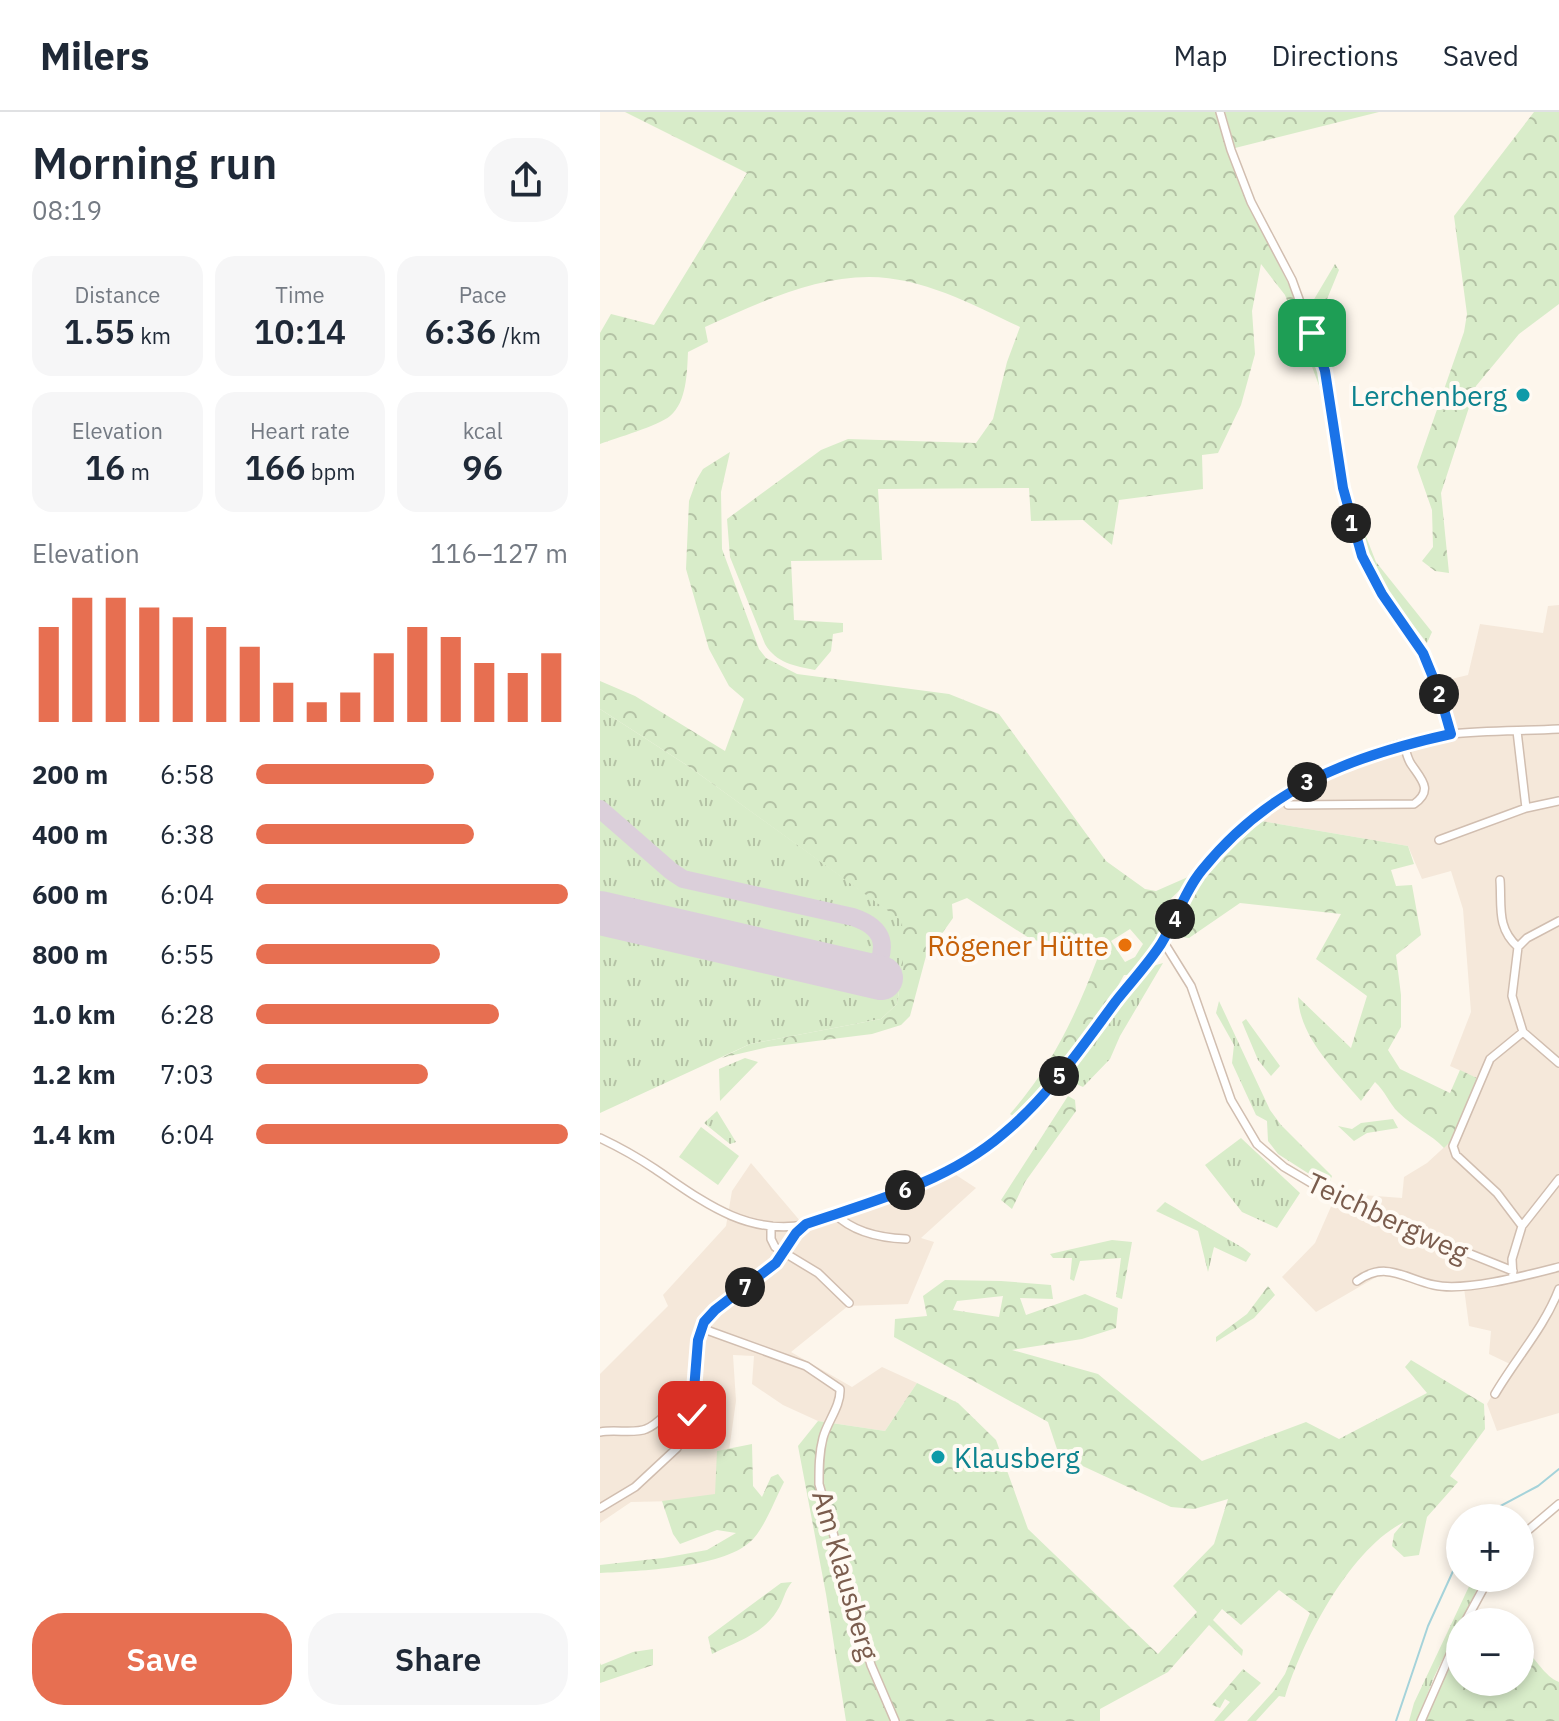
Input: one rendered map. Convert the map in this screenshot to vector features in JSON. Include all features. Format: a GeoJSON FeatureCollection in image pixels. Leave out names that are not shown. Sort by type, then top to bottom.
{"type":"FeatureCollection","features":[{"type":"Feature","properties":{"kind":"street"},"geometry":{"type":"LineString","coordinates":[[1220,112],[1251,202],[1292,280],[1325,371],[1343,488],[1362,556],[1382,594],[1423,653],[1451,734]]}},
{"type":"Feature","properties":{"kind":"street"},"geometry":{"type":"LineString","coordinates":[[600,1138],[652,1167],[711,1207],[746,1222],[771,1226],[806,1224],[934,1177],[969,1159],[1005,1133],[1048,1089],[1163,941],[1200,872],[1219,850],[1266,810],[1340,765],[1404,744],[1451,734],[1559,729]]}},
{"type":"Feature","properties":{"kind":"street"},"geometry":{"type":"LineString","coordinates":[[1517,731],[1526,808]]}},
{"type":"Feature","properties":{"kind":"street"},"geometry":{"type":"LineString","coordinates":[[1288,805],[1414,804],[1424,795],[1425,785],[1409,760],[1404,744]]}},
{"type":"Feature","properties":{"kind":"street"},"geometry":{"type":"LineString","coordinates":[[1439,840],[1526,808],[1559,801]]}},
{"type":"Feature","properties":{"kind":"street"},"geometry":{"type":"LineString","coordinates":[[1500,880],[1500,914],[1507,935],[1518,947]]}},
{"type":"Feature","properties":{"kind":"street"},"geometry":{"type":"LineString","coordinates":[[1559,921],[1527,938],[1518,947],[1512,996],[1523,1032],[1559,1063]]}},
{"type":"Feature","properties":{"kind":"street","name":"Teichbergweg"},"geometry":{"type":"LineString","coordinates":[[1163,941],[1191,986],[1231,1100],[1257,1144],[1284,1167],[1350,1206],[1513,1275]]}},
{"type":"Feature","properties":{"kind":"street"},"geometry":{"type":"LineString","coordinates":[[1522,1226],[1497,1193],[1458,1158],[1453,1146],[1490,1059],[1523,1032]]}},
{"type":"Feature","properties":{"kind":"street"},"geometry":{"type":"LineString","coordinates":[[1513,1275],[1512,1259],[1522,1226],[1559,1179]]}},
{"type":"Feature","properties":{"kind":"street"},"geometry":{"type":"LineString","coordinates":[[835,1214],[846,1223],[867,1232],[906,1239]]}},
{"type":"Feature","properties":{"kind":"street"},"geometry":{"type":"LineString","coordinates":[[600,1508],[635,1487],[677,1448],[689,1422],[694,1397],[701,1328],[715,1310],[765,1273],[806,1224]]}},
{"type":"Feature","properties":{"kind":"street"},"geometry":{"type":"LineString","coordinates":[[771,1226],[775,1247],[818,1273],[849,1303]]}},
{"type":"Feature","properties":{"kind":"street"},"geometry":{"type":"LineString","coordinates":[[1357,1281],[1367,1273],[1385,1270],[1437,1286],[1452,1287],[1559,1267]]}},
{"type":"Feature","properties":{"kind":"street"},"geometry":{"type":"LineString","coordinates":[[1495,1394],[1516,1357],[1542,1324],[1559,1289]]}},
{"type":"Feature","properties":{"kind":"street","name":"Am Klausberg"},"geometry":{"type":"LineString","coordinates":[[701,1328],[792,1360],[827,1378],[840,1389],[839,1400],[823,1436],[818,1465],[819,1484],[871,1665],[895,1721]]}},
{"type":"Feature","properties":{"kind":"street"},"geometry":{"type":"LineString","coordinates":[[600,1432],[645,1430],[683,1399],[694,1397]]}},
{"type":"Feature","properties":{"kind":"street"},"geometry":{"type":"LineString","coordinates":[[1534,1525],[1559,1504]]}},
{"type":"Feature","properties":{"kind":"street"},"geometry":{"type":"LineString","coordinates":[[1421,1721],[1446,1664]]}},
{"type":"Feature","properties":{"kind":"shaded area"},"geometry":{"type":"Polygon","coordinates":[[[1559,605],[1559,1413],[1497,1431],[1487,1404],[1510,1364],[1489,1354],[1491,1331],[1469,1326],[1464,1288],[1385,1272],[1316,1312],[1282,1277],[1315,1243],[1337,1193],[1402,1198],[1404,1177],[1427,1163],[1452,1140],[1479,1079],[1450,1066],[1471,1012],[1463,909],[1451,871],[1422,879],[1408,846],[1261,821],[1271,808],[1338,769],[1389,751],[1449,737],[1453,722],[1443,681],[1468,675],[1480,624],[1543,633],[1548,606],[1559,605]]]}},
{"type":"Feature","properties":{"kind":"shaded area"},"geometry":{"type":"Polygon","coordinates":[[[751,1163],[801,1222],[953,1173],[976,1188],[921,1238],[934,1242],[908,1304],[848,1306],[791,1352],[852,1387],[882,1367],[917,1383],[885,1431],[818,1421],[783,1405],[752,1384],[754,1356],[733,1355],[736,1401],[722,1500],[631,1502],[600,1523],[600,1374],[668,1306],[663,1295],[726,1226],[732,1191],[751,1163]]]}},
{"type":"Feature","properties":{"kind":"green space"},"geometry":{"type":"Polygon","coordinates":[[[625,112],[1217,112],[1248,203],[1293,293],[1324,387],[1320,388],[1285,295],[1261,264],[1252,311],[1255,354],[1241,405],[1218,453],[1202,455],[1203,489],[1119,500],[1112,545],[1083,520],[1031,521],[1029,488],[878,489],[882,560],[791,561],[794,620],[843,623],[843,632],[833,634],[831,651],[815,670],[787,663],[775,656],[765,644],[730,557],[727,519],[821,450],[848,439],[976,443],[993,419],[1007,362],[1020,327],[947,294],[889,278],[848,278],[806,287],[764,301],[705,327],[708,342],[688,352],[685,386],[676,410],[656,424],[600,444],[600,333],[611,314],[654,325],[747,173],[625,112]]]}},
{"type":"Feature","properties":{"kind":"green space"},"geometry":{"type":"Polygon","coordinates":[[[1225,112],[1379,112],[1235,148],[1225,112]]]}},
{"type":"Feature","properties":{"kind":"green space"},"geometry":{"type":"Polygon","coordinates":[[[1534,112],[1559,112],[1559,304],[1519,334],[1476,386],[1441,493],[1449,573],[1435,571],[1422,561],[1433,547],[1432,510],[1417,467],[1464,332],[1467,314],[1454,216],[1534,112]]]}},
{"type":"Feature","properties":{"kind":"green space"},"geometry":{"type":"Polygon","coordinates":[[[1335,264],[1339,270],[1325,304],[1332,360],[1326,361],[1313,301],[1335,264]]]}},
{"type":"Feature","properties":{"kind":"green space"},"geometry":{"type":"Polygon","coordinates":[[[730,452],[721,492],[722,549],[759,649],[766,658],[797,674],[949,694],[999,714],[1106,861],[1145,889],[1156,891],[1188,877],[1183,887],[1154,915],[1167,925],[1132,975],[1124,975],[1101,1013],[1073,1049],[1013,1116],[1010,1114],[1038,1078],[1061,1040],[1098,957],[1075,949],[1073,953],[1029,938],[967,898],[952,904],[953,918],[926,956],[910,1016],[901,1025],[872,1034],[768,1047],[721,1058],[750,1044],[881,1019],[897,1004],[903,964],[902,921],[688,766],[600,709],[600,681],[635,696],[725,751],[744,699],[729,686],[709,649],[686,569],[689,501],[703,469],[730,452]],[[1130,929],[1111,941],[1125,962],[1135,957],[1143,944],[1130,929]]]}},
{"type":"Feature","properties":{"kind":"green space"},"geometry":{"type":"Polygon","coordinates":[[[1354,506],[1376,562],[1432,632],[1427,643],[1384,588],[1370,558],[1352,508],[1354,506]]]}},
{"type":"Feature","properties":{"kind":"green space"},"geometry":{"type":"Polygon","coordinates":[[[600,709],[688,766],[903,921],[903,964],[897,1004],[881,1019],[750,1044],[600,1113],[600,709]]]}},
{"type":"Feature","properties":{"kind":"green space"},"geometry":{"type":"Polygon","coordinates":[[[1261,821],[1408,846],[1414,864],[1391,870],[1396,886],[1412,885],[1421,935],[1396,955],[1401,1027],[1388,1050],[1400,1069],[1450,1093],[1460,1070],[1479,1079],[1452,1140],[1444,1148],[1398,1112],[1375,1082],[1361,1101],[1320,1053],[1305,1026],[1298,997],[1351,1048],[1367,996],[1316,959],[1341,914],[1240,903],[1189,938],[1174,936],[1202,877],[1261,821]]]}},
{"type":"Feature","properties":{"kind":"green space"},"geometry":{"type":"Polygon","coordinates":[[[1163,963],[1110,1059],[1083,1087],[1065,1079],[1153,966],[1163,963]]]}},
{"type":"Feature","properties":{"kind":"green space"},"geometry":{"type":"Polygon","coordinates":[[[1219,1001],[1270,1110],[1332,1176],[1328,1186],[1278,1154],[1268,1141],[1267,1121],[1256,1115],[1232,1063],[1234,1045],[1216,1013],[1219,1001]]]}},
{"type":"Feature","properties":{"kind":"green space"},"geometry":{"type":"Polygon","coordinates":[[[1246,1019],[1280,1066],[1271,1076],[1258,1060],[1242,1022],[1246,1019]]]}},
{"type":"Feature","properties":{"kind":"green space"},"geometry":{"type":"Polygon","coordinates":[[[745,1058],[758,1062],[720,1101],[719,1069],[745,1058]]]}},
{"type":"Feature","properties":{"kind":"green space"},"geometry":{"type":"Polygon","coordinates":[[[1068,1096],[1075,1100],[1076,1111],[1025,1182],[1012,1209],[1001,1200],[1068,1096]]]}},
{"type":"Feature","properties":{"kind":"green space"},"geometry":{"type":"Polygon","coordinates":[[[717,1111],[736,1142],[730,1144],[704,1123],[717,1111]]]}},
{"type":"Feature","properties":{"kind":"green space"},"geometry":{"type":"Polygon","coordinates":[[[1393,1119],[1398,1128],[1367,1133],[1354,1141],[1338,1126],[1352,1129],[1361,1123],[1393,1119]]]}},
{"type":"Feature","properties":{"kind":"green space"},"geometry":{"type":"Polygon","coordinates":[[[701,1127],[739,1156],[718,1185],[679,1157],[701,1127]]]}},
{"type":"Feature","properties":{"kind":"green space"},"geometry":{"type":"Polygon","coordinates":[[[1241,1138],[1300,1193],[1277,1228],[1242,1212],[1205,1165],[1241,1138]]]}},
{"type":"Feature","properties":{"kind":"green space"},"geometry":{"type":"Polygon","coordinates":[[[1165,1202],[1243,1248],[1251,1254],[1246,1262],[1214,1247],[1208,1272],[1198,1231],[1156,1211],[1165,1202]]]}},
{"type":"Feature","properties":{"kind":"green space"},"geometry":{"type":"Polygon","coordinates":[[[1112,1240],[1132,1242],[1122,1299],[1116,1297],[1121,1258],[1080,1261],[1074,1281],[1070,1279],[1072,1258],[1053,1258],[1050,1254],[1112,1240]]]}},
{"type":"Feature","properties":{"kind":"green space"},"geometry":{"type":"Polygon","coordinates":[[[945,1280],[1001,1281],[1051,1285],[1053,1299],[1020,1298],[1026,1315],[1085,1294],[1118,1308],[1116,1328],[1082,1339],[1012,1350],[1098,1374],[1202,1461],[1306,1422],[1339,1439],[1427,1393],[1405,1367],[1411,1360],[1484,1404],[1485,1429],[1450,1476],[1458,1482],[1427,1517],[1419,1555],[1404,1557],[1392,1546],[1394,1534],[1404,1522],[1365,1553],[1347,1574],[1316,1624],[1285,1697],[1279,1696],[1256,1721],[1247,1721],[1285,1674],[1310,1613],[1279,1590],[1241,1625],[1222,1609],[1213,1620],[1243,1650],[1242,1656],[1209,1625],[1168,1672],[1100,1709],[1100,1721],[846,1721],[798,1446],[818,1421],[885,1431],[917,1383],[958,1403],[996,1440],[1028,1529],[1158,1654],[1197,1612],[1173,1586],[1214,1544],[1228,1499],[1194,1509],[1171,1507],[1059,1455],[1048,1422],[894,1337],[895,1319],[927,1316],[923,1296],[945,1280]],[[1003,1296],[957,1301],[953,1310],[999,1317],[1003,1296]]]}},
{"type":"Feature","properties":{"kind":"green space"},"geometry":{"type":"Polygon","coordinates":[[[1268,1286],[1275,1295],[1254,1318],[1216,1342],[1216,1337],[1247,1314],[1268,1286]]]}},
{"type":"Feature","properties":{"kind":"green space"},"geometry":{"type":"Polygon","coordinates":[[[752,1444],[753,1486],[762,1497],[771,1477],[778,1474],[784,1482],[765,1522],[750,1542],[737,1551],[700,1563],[600,1573],[600,1565],[707,1550],[736,1533],[717,1530],[680,1544],[673,1534],[662,1501],[715,1494],[717,1451],[752,1444]]]}},
{"type":"Feature","properties":{"kind":"green space"},"geometry":{"type":"Polygon","coordinates":[[[792,1582],[777,1611],[764,1626],[712,1654],[708,1637],[781,1583],[792,1582]]]}},
{"type":"Feature","properties":{"kind":"green space"},"geometry":{"type":"Polygon","coordinates":[[[1466,1592],[1476,1592],[1468,1608],[1459,1608],[1466,1592]]]}},
{"type":"Feature","properties":{"kind":"green space"},"geometry":{"type":"Polygon","coordinates":[[[1446,1635],[1446,1652],[1417,1721],[1409,1721],[1414,1703],[1446,1635]]]}},
{"type":"Feature","properties":{"kind":"green space"},"geometry":{"type":"Polygon","coordinates":[[[653,1649],[653,1665],[600,1683],[600,1663],[653,1649]]]}},
{"type":"Feature","properties":{"kind":"green space"},"geometry":{"type":"Polygon","coordinates":[[[1534,1660],[1559,1682],[1559,1721],[1425,1721],[1446,1672],[1446,1696],[1534,1696],[1534,1660]]]}},
{"type":"Feature","properties":{"kind":"green space"},"geometry":{"type":"Polygon","coordinates":[[[1243,1669],[1261,1683],[1224,1721],[1214,1721],[1230,1702],[1225,1699],[1220,1708],[1212,1705],[1243,1669]]]}},
{"type":"Feature","properties":{"kind":"waterway"},"geometry":{"type":"LineString","coordinates":[[1504,1504],[1538,1486],[1559,1469]]}},
{"type":"Feature","properties":{"kind":"waterway"},"geometry":{"type":"LineString","coordinates":[[1396,1721],[1428,1626],[1446,1587]]}},
{"type":"Feature","properties":{"kind":"taxiway"},"geometry":{"type":"LineString","coordinates":[[600,809],[683,879],[864,922],[878,933],[881,940],[881,956],[873,976]]}},
{"type":"Feature","properties":{"kind":"runway"},"geometry":{"type":"LineString","coordinates":[[600,913],[881,978]]}},
{"type":"Feature","properties":{"kind":"place","name":"Lerchenberg"},"geometry":{"type":"Point","coordinates":[1523,395]}},
{"type":"Feature","properties":{"kind":"place","name":"Rögener Hütte"},"geometry":{"type":"Point","coordinates":[1125,945]}},
{"type":"Feature","properties":{"kind":"place","name":"Klausberg"},"geometry":{"type":"Point","coordinates":[938,1457]}},
{"type":"Feature","properties":{"kind":"route"},"geometry":{"type":"LineString","coordinates":[[692,1415],[698,1340],[708,1317],[776,1263],[796,1233],[806,1224],[908,1189],[969,1159],[1005,1133],[1048,1089],[1152,957],[1200,872],[1219,850],[1284,796],[1340,765],[1391,747],[1451,734],[1423,653],[1371,576],[1354,533],[1343,488],[1325,371],[1312,333]]}}]}
